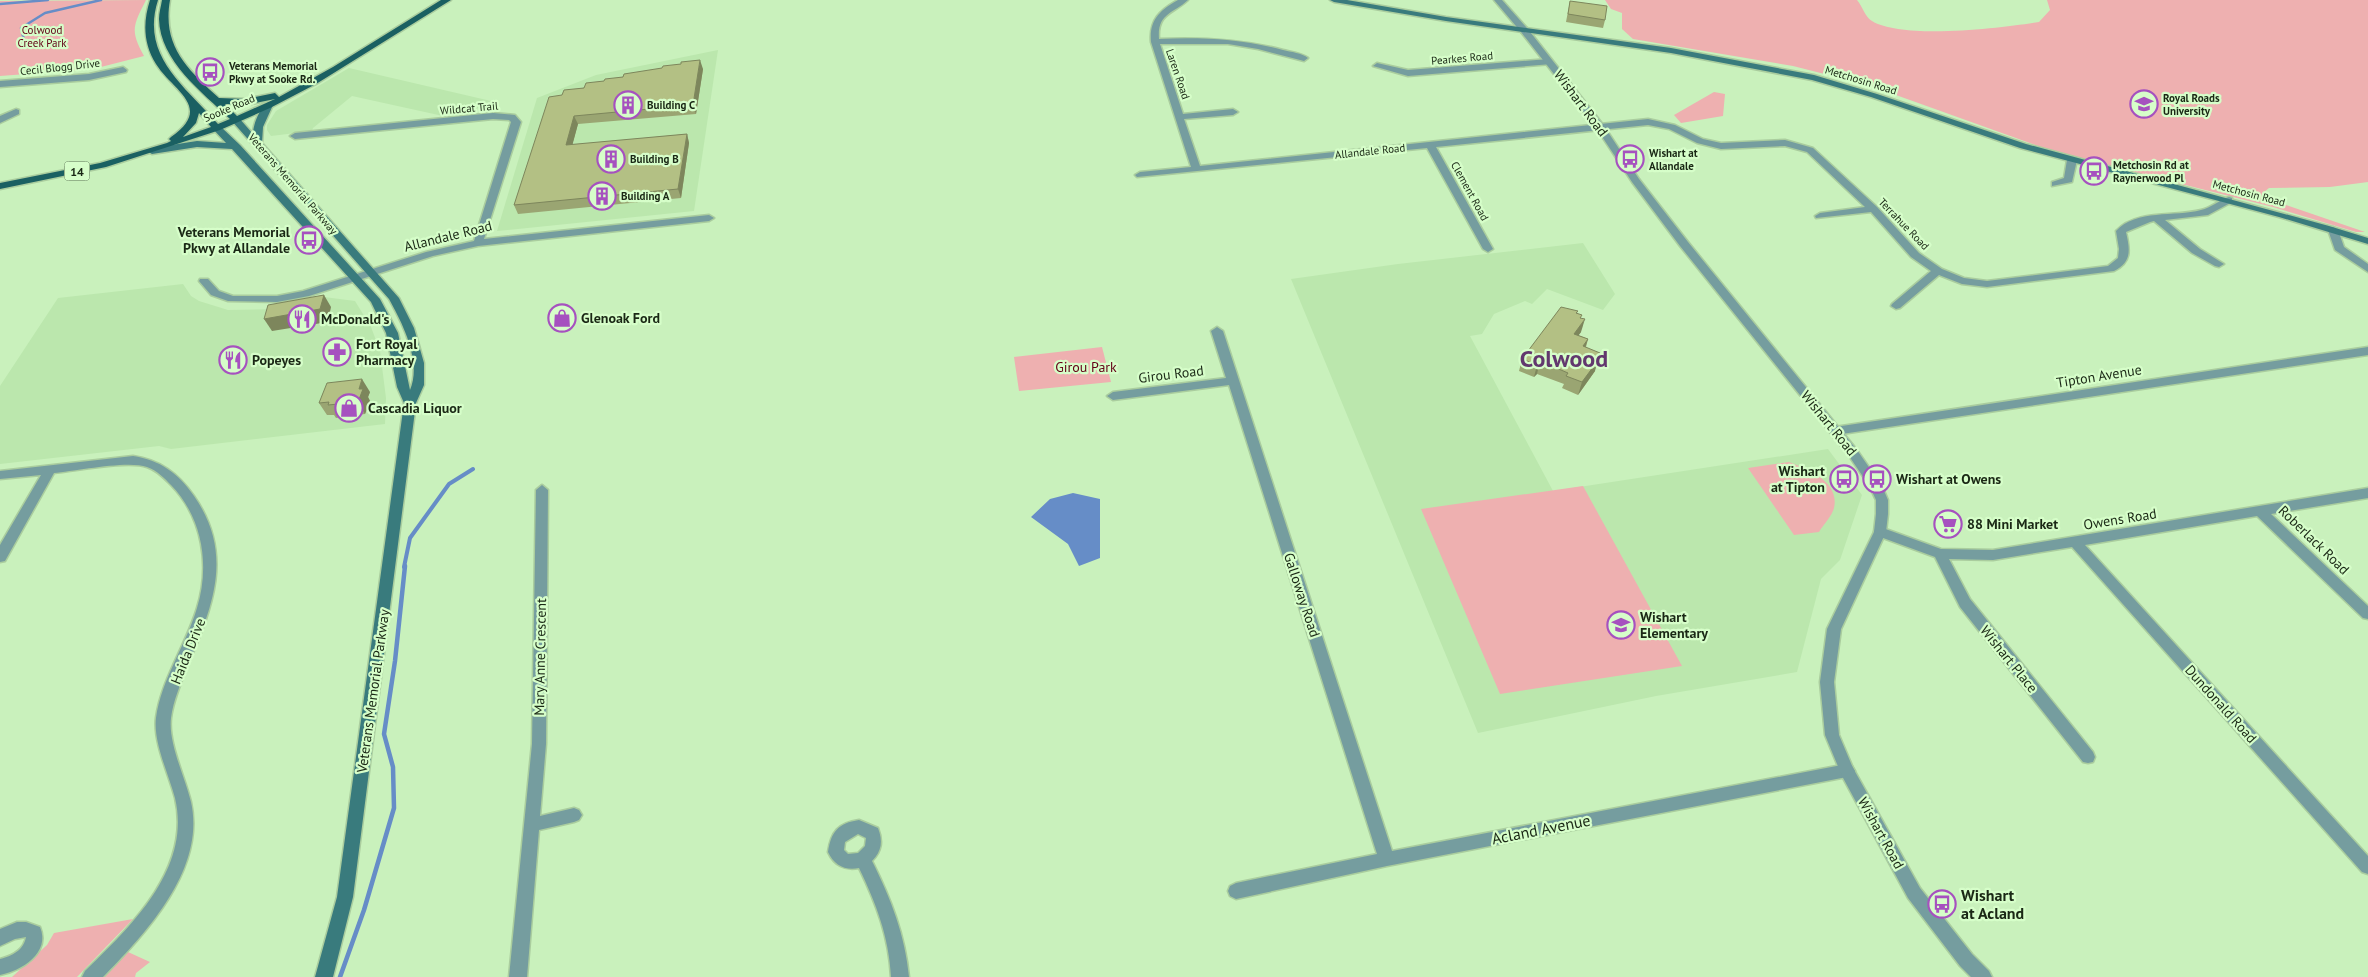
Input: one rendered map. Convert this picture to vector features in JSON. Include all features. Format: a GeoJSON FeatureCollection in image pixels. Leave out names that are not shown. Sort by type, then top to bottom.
{"type":"FeatureCollection","features":[{"type":"Feature","properties":{"kind":"main road","name":"Veterans Memorial Parkway"},"geometry":{"type":"LineString","coordinates":[[154,0],[148,21],[149,43],[160,64],[376,301],[392,333],[403,388],[410,403]]}},
{"type":"Feature","properties":{"kind":"main road","name":"Veterans Memorial Parkway"},"geometry":{"type":"LineString","coordinates":[[166,0],[162,22],[166,41],[191,74],[258,142],[288,180],[394,298],[411,332],[416,352],[418,384],[410,403],[345,898],[324,977]]}},
{"type":"Feature","properties":{"kind":"main road","name":"Sooke Road"},"geometry":{"type":"LineString","coordinates":[[1,187],[64,174],[152,152],[217,128],[269,105],[296,90],[447,0]]}},
{"type":"Feature","properties":{"kind":"main road","name":"Metchosin Road"},"geometry":{"type":"LineString","coordinates":[[1334,0],[1438,19],[1650,47],[1787,71],[1829,82],[2072,160],[2228,200],[2368,241]]}},
{"type":"Feature","properties":{"kind":"main road"},"geometry":{"type":"LineString","coordinates":[[218,101],[246,102],[296,90]]}},
{"type":"Feature","properties":{"kind":"main road"},"geometry":{"type":"LineString","coordinates":[[152,152],[190,126],[195,115],[193,101]]}},
{"type":"Feature","properties":{"kind":"main road"},"geometry":{"type":"LineString","coordinates":[[258,142],[258,127],[269,105]]}},
{"type":"Feature","properties":{"kind":"main road"},"geometry":{"type":"LineString","coordinates":[[152,152],[197,144],[237,147]]}},
{"type":"Feature","properties":{"kind":"street","name":"Laren Road"},"geometry":{"type":"LineString","coordinates":[[1184,0],[1158,18],[1153,28],[1155,42],[1196,169]]}},
{"type":"Feature","properties":{"kind":"street","name":"Wishart Road"},"geometry":{"type":"LineString","coordinates":[[1498,0],[1601,128],[1635,180],[1684,244],[1835,431],[1876,486],[1882,500],[1880,532],[1834,629],[1828,674],[1828,709],[1832,735],[1847,771],[1914,893],[1966,960],[1983,977]]}},
{"type":"Feature","properties":{"kind":"street"},"geometry":{"type":"LineString","coordinates":[[1155,42],[1226,41],[1304,58]]}},
{"type":"Feature","properties":{"kind":"street","name":"Pearkes Road"},"geometry":{"type":"LineString","coordinates":[[1377,66],[1408,74],[1549,62]]}},
{"type":"Feature","properties":{"kind":"street","name":"Cecil Blogg Drive"},"geometry":{"type":"LineString","coordinates":[[0,84],[89,77],[123,70]]}},
{"type":"Feature","properties":{"kind":"street"},"geometry":{"type":"LineString","coordinates":[[0,120],[16,112]]}},
{"type":"Feature","properties":{"kind":"street"},"geometry":{"type":"LineString","coordinates":[[1180,117],[1233,112]]}},
{"type":"Feature","properties":{"kind":"street","name":"Wildcat Trail"},"geometry":{"type":"LineString","coordinates":[[296,136],[494,116],[512,117],[516,122],[478,243]]}},
{"type":"Feature","properties":{"kind":"street","name":"Terrahue Road"},"geometry":{"type":"LineString","coordinates":[[1601,128],[1648,122],[1672,127],[1700,141],[1721,146],[1785,142],[1810,150],[1873,209],[1915,255],[1938,272],[1962,281],[1988,284],[2110,269],[2121,264],[2125,257],[2120,231],[2129,225],[2156,218],[2206,213],[2228,200]]}},
{"type":"Feature","properties":{"kind":"street","name":"Allandale Road"},"geometry":{"type":"LineString","coordinates":[[1140,174],[1601,128]]}},
{"type":"Feature","properties":{"kind":"street","name":"Clement Road"},"geometry":{"type":"LineString","coordinates":[[1430,145],[1488,249]]}},
{"type":"Feature","properties":{"kind":"street"},"geometry":{"type":"LineString","coordinates":[[2055,184],[2069,180],[2072,160]]}},
{"type":"Feature","properties":{"kind":"street"},"geometry":{"type":"LineString","coordinates":[[1820,216],[1873,209]]}},
{"type":"Feature","properties":{"kind":"street","name":"Allandale Road"},"geometry":{"type":"LineString","coordinates":[[204,281],[215,293],[222,296],[243,300],[266,301],[305,294],[443,251],[478,243],[709,218]]}},
{"type":"Feature","properties":{"kind":"street"},"geometry":{"type":"LineString","coordinates":[[2156,218],[2196,251],[2219,264]]}},
{"type":"Feature","properties":{"kind":"street"},"geometry":{"type":"LineString","coordinates":[[2333,230],[2339,248],[2368,269]]}},
{"type":"Feature","properties":{"kind":"street"},"geometry":{"type":"LineString","coordinates":[[1896,306],[1938,272]]}},
{"type":"Feature","properties":{"kind":"street","name":"Galloway Road"},"geometry":{"type":"LineString","coordinates":[[1217,331],[1387,859]]}},
{"type":"Feature","properties":{"kind":"street","name":"Tipton Avenue"},"geometry":{"type":"LineString","coordinates":[[1835,431],[2368,351]]}},
{"type":"Feature","properties":{"kind":"street","name":"Girou Road"},"geometry":{"type":"LineString","coordinates":[[1113,396],[1233,381]]}},
{"type":"Feature","properties":{"kind":"street","name":"Haida Drive"},"geometry":{"type":"LineString","coordinates":[[0,476],[133,460],[152,464],[184,490],[201,519],[212,559],[208,599],[164,710],[162,731],[174,766],[186,815],[184,840],[172,874],[148,914],[125,943],[91,977]]}},
{"type":"Feature","properties":{"kind":"street"},"geometry":{"type":"LineString","coordinates":[[0,557],[50,469]]}},
{"type":"Feature","properties":{"kind":"street","name":"Mary Anne Crescent"},"geometry":{"type":"LineString","coordinates":[[518,977],[539,744],[542,490]]}},
{"type":"Feature","properties":{"kind":"street","name":"Owens Road"},"geometry":{"type":"LineString","coordinates":[[1880,532],[1940,554],[1993,554],[2368,494]]}},
{"type":"Feature","properties":{"kind":"street","name":"Roberlack Road"},"geometry":{"type":"LineString","coordinates":[[2260,511],[2368,614]]}},
{"type":"Feature","properties":{"kind":"street","name":"Dundonald Road"},"geometry":{"type":"LineString","coordinates":[[2074,542],[2368,867]]}},
{"type":"Feature","properties":{"kind":"street","name":"Wishart Place"},"geometry":{"type":"LineString","coordinates":[[1940,554],[1965,603],[2088,757]]}},
{"type":"Feature","properties":{"kind":"street","name":"Acland Avenue"},"geometry":{"type":"LineString","coordinates":[[1236,891],[1387,859],[1847,771]]}},
{"type":"Feature","properties":{"kind":"street"},"geometry":{"type":"LineString","coordinates":[[532,825],[574,815]]}},
{"type":"Feature","properties":{"kind":"street"},"geometry":{"type":"LineString","coordinates":[[863,859],[894,926],[899,950],[900,977]]}},
{"type":"Feature","properties":{"kind":"street"},"geometry":{"type":"LineString","coordinates":[[0,938],[20,929],[29,929],[34,933],[35,940],[23,957],[1,968]]}},
{"type":"Feature","properties":{"kind":"shaded area"},"geometry":{"type":"Polygon","coordinates":[[[718,50],[694,211],[497,231],[537,98],[596,75],[718,50]]]}},
{"type":"Feature","properties":{"kind":"shaded area"},"geometry":{"type":"Polygon","coordinates":[[[349,68],[491,101],[471,112],[443,116],[352,96],[313,128],[312,131],[271,136],[267,130],[267,125],[276,111],[349,68]]]}},
{"type":"Feature","properties":{"kind":"shaded area","name":"Wishart Elementary"},"geometry":{"type":"Polygon","coordinates":[[[1583,243],[1615,294],[1603,310],[1547,289],[1532,304],[1525,301],[1494,314],[1482,334],[1470,336],[1553,491],[1828,449],[1862,495],[1840,560],[1821,579],[1797,672],[1656,696],[1478,733],[1291,279],[1398,264],[1583,243]]]}},
{"type":"Feature","properties":{"kind":"shaded area"},"geometry":{"type":"Polygon","coordinates":[[[183,284],[191,296],[199,301],[228,310],[280,309],[324,297],[355,301],[371,327],[380,351],[386,398],[385,424],[171,449],[159,446],[0,464],[0,386],[58,298],[183,284]]]}},
{"type":"Feature","properties":{"kind":"green space","name":"Colwood Creek Park"},"geometry":{"type":"Polygon","coordinates":[[[146,0],[138,16],[135,28],[135,34],[144,56],[93,69],[0,76],[0,1],[146,0]]]}},
{"type":"Feature","properties":{"kind":"green space","name":"Royal Roads University"},"geometry":{"type":"Polygon","coordinates":[[[1605,0],[1857,0],[1872,21],[1887,27],[1906,30],[1954,31],[2039,22],[2050,10],[2047,0],[2368,0],[2368,182],[2330,187],[2269,188],[2264,192],[2277,202],[2365,232],[2356,232],[2273,207],[2058,153],[1868,85],[1793,66],[1633,39],[1622,29],[1622,13],[1611,9],[1605,0]]]}},
{"type":"Feature","properties":{"kind":"green space"},"geometry":{"type":"Polygon","coordinates":[[[1714,92],[1725,94],[1723,116],[1681,123],[1674,115],[1714,92]]]}},
{"type":"Feature","properties":{"kind":"green space","name":"Girou Park"},"geometry":{"type":"Polygon","coordinates":[[[1102,347],[1111,382],[1019,391],[1014,357],[1102,347]]]}},
{"type":"Feature","properties":{"kind":"green space"},"geometry":{"type":"Polygon","coordinates":[[[1789,462],[1805,468],[1821,478],[1832,491],[1835,499],[1834,508],[1819,532],[1794,535],[1748,468],[1789,462]]]}},
{"type":"Feature","properties":{"kind":"green space"},"geometry":{"type":"Polygon","coordinates":[[[1583,486],[1682,666],[1500,694],[1421,509],[1583,486]]]}},
{"type":"Feature","properties":{"kind":"green space"},"geometry":{"type":"Polygon","coordinates":[[[133,919],[77,977],[12,977],[47,945],[54,933],[133,919]]]}},
{"type":"Feature","properties":{"kind":"green space"},"geometry":{"type":"Polygon","coordinates":[[[128,952],[150,962],[136,973],[135,977],[103,977],[128,952]]]}},
{"type":"Feature","properties":{"kind":"water"},"geometry":{"type":"Polygon","coordinates":[[[1073,493],[1100,499],[1100,558],[1079,566],[1068,544],[1031,517],[1050,499],[1073,493]]]}},
{"type":"Feature","properties":{"kind":"building"},"geometry":{"type":"Polygon","coordinates":[[[1570,1],[1607,6],[1605,20],[1568,14],[1570,1]]]}},
{"type":"Feature","properties":{"kind":"building"},"geometry":{"type":"Polygon","coordinates":[[[700,60],[693,105],[574,116],[566,145],[687,134],[678,189],[514,205],[549,97],[562,95],[564,90],[584,88],[586,83],[623,77],[624,74],[681,64],[681,62],[700,60]]]}},
{"type":"Feature","properties":{"kind":"building"},"geometry":{"type":"Polygon","coordinates":[[[324,295],[320,309],[264,319],[268,305],[324,295]]]}},
{"type":"Feature","properties":{"kind":"building"},"geometry":{"type":"Polygon","coordinates":[[[1561,307],[1578,311],[1576,313],[1582,315],[1580,318],[1585,319],[1574,334],[1588,339],[1583,346],[1600,353],[1597,358],[1599,359],[1582,382],[1566,376],[1568,373],[1540,361],[1537,365],[1522,359],[1561,307]]]}},
{"type":"Feature","properties":{"kind":"building"},"geometry":{"type":"Polygon","coordinates":[[[362,379],[359,389],[363,389],[358,402],[328,405],[329,402],[319,403],[327,383],[362,379]]]}},
{"type":"Feature","properties":{"kind":"waterway"},"geometry":{"type":"LineString","coordinates":[[0,4],[48,0]]}},
{"type":"Feature","properties":{"kind":"waterway"},"geometry":{"type":"LineString","coordinates":[[24,40],[21,28],[45,13],[101,0]]}},
{"type":"Feature","properties":{"kind":"waterway"},"geometry":{"type":"LineString","coordinates":[[404,567],[410,538],[449,484],[473,469]]}},
{"type":"Feature","properties":{"kind":"waterway"},"geometry":{"type":"LineString","coordinates":[[340,977],[364,910],[394,808],[393,767],[384,734],[395,661],[405,566]]}},
{"type":"Feature","properties":{"kind":"place","name":"Veterans Memorial Pkwy at Sooke Rd."},"geometry":{"type":"Point","coordinates":[210,72]}},
{"type":"Feature","properties":{"kind":"place","name":"Royal Roads University"},"geometry":{"type":"Point","coordinates":[2144,104]}},
{"type":"Feature","properties":{"kind":"place","name":"Building C"},"geometry":{"type":"Point","coordinates":[628,105]}},
{"type":"Feature","properties":{"kind":"place","name":"Building B"},"geometry":{"type":"Point","coordinates":[611,159]}},
{"type":"Feature","properties":{"kind":"place","name":"Wishart at Allandale"},"geometry":{"type":"Point","coordinates":[1630,159]}},
{"type":"Feature","properties":{"kind":"place","name":"Metchosin Rd at Raynerwood Pl"},"geometry":{"type":"Point","coordinates":[2094,171]}},
{"type":"Feature","properties":{"kind":"place","name":"Building A"},"geometry":{"type":"Point","coordinates":[602,196]}},
{"type":"Feature","properties":{"kind":"place","name":"Veterans Memorial Pkwy at Allandale"},"geometry":{"type":"Point","coordinates":[309,240]}},
{"type":"Feature","properties":{"kind":"place","name":"Glenoak Ford"},"geometry":{"type":"Point","coordinates":[562,318]}},
{"type":"Feature","properties":{"kind":"place","name":"McDonald's"},"geometry":{"type":"Point","coordinates":[302,319]}},
{"type":"Feature","properties":{"kind":"place","name":"Fort Royal Pharmacy"},"geometry":{"type":"Point","coordinates":[337,352]}},
{"type":"Feature","properties":{"kind":"place","name":"Popeyes"},"geometry":{"type":"Point","coordinates":[233,360]}},
{"type":"Feature","properties":{"kind":"place","name":"Cascadia Liquor"},"geometry":{"type":"Point","coordinates":[349,408]}},
{"type":"Feature","properties":{"kind":"place","name":"Wishart at Tipton"},"geometry":{"type":"Point","coordinates":[1844,479]}},
{"type":"Feature","properties":{"kind":"place","name":"Wishart at Owens"},"geometry":{"type":"Point","coordinates":[1877,479]}},
{"type":"Feature","properties":{"kind":"place","name":"88 Mini Market"},"geometry":{"type":"Point","coordinates":[1948,524]}},
{"type":"Feature","properties":{"kind":"place","name":"Wishart Elementary"},"geometry":{"type":"Point","coordinates":[1621,625]}},
{"type":"Feature","properties":{"kind":"place","name":"Wishart at Acland"},"geometry":{"type":"Point","coordinates":[1942,904]}},
{"type":"Feature","properties":{"kind":"district","name":"Colwood"},"geometry":{"type":"Point","coordinates":[1564,358]}}]}
